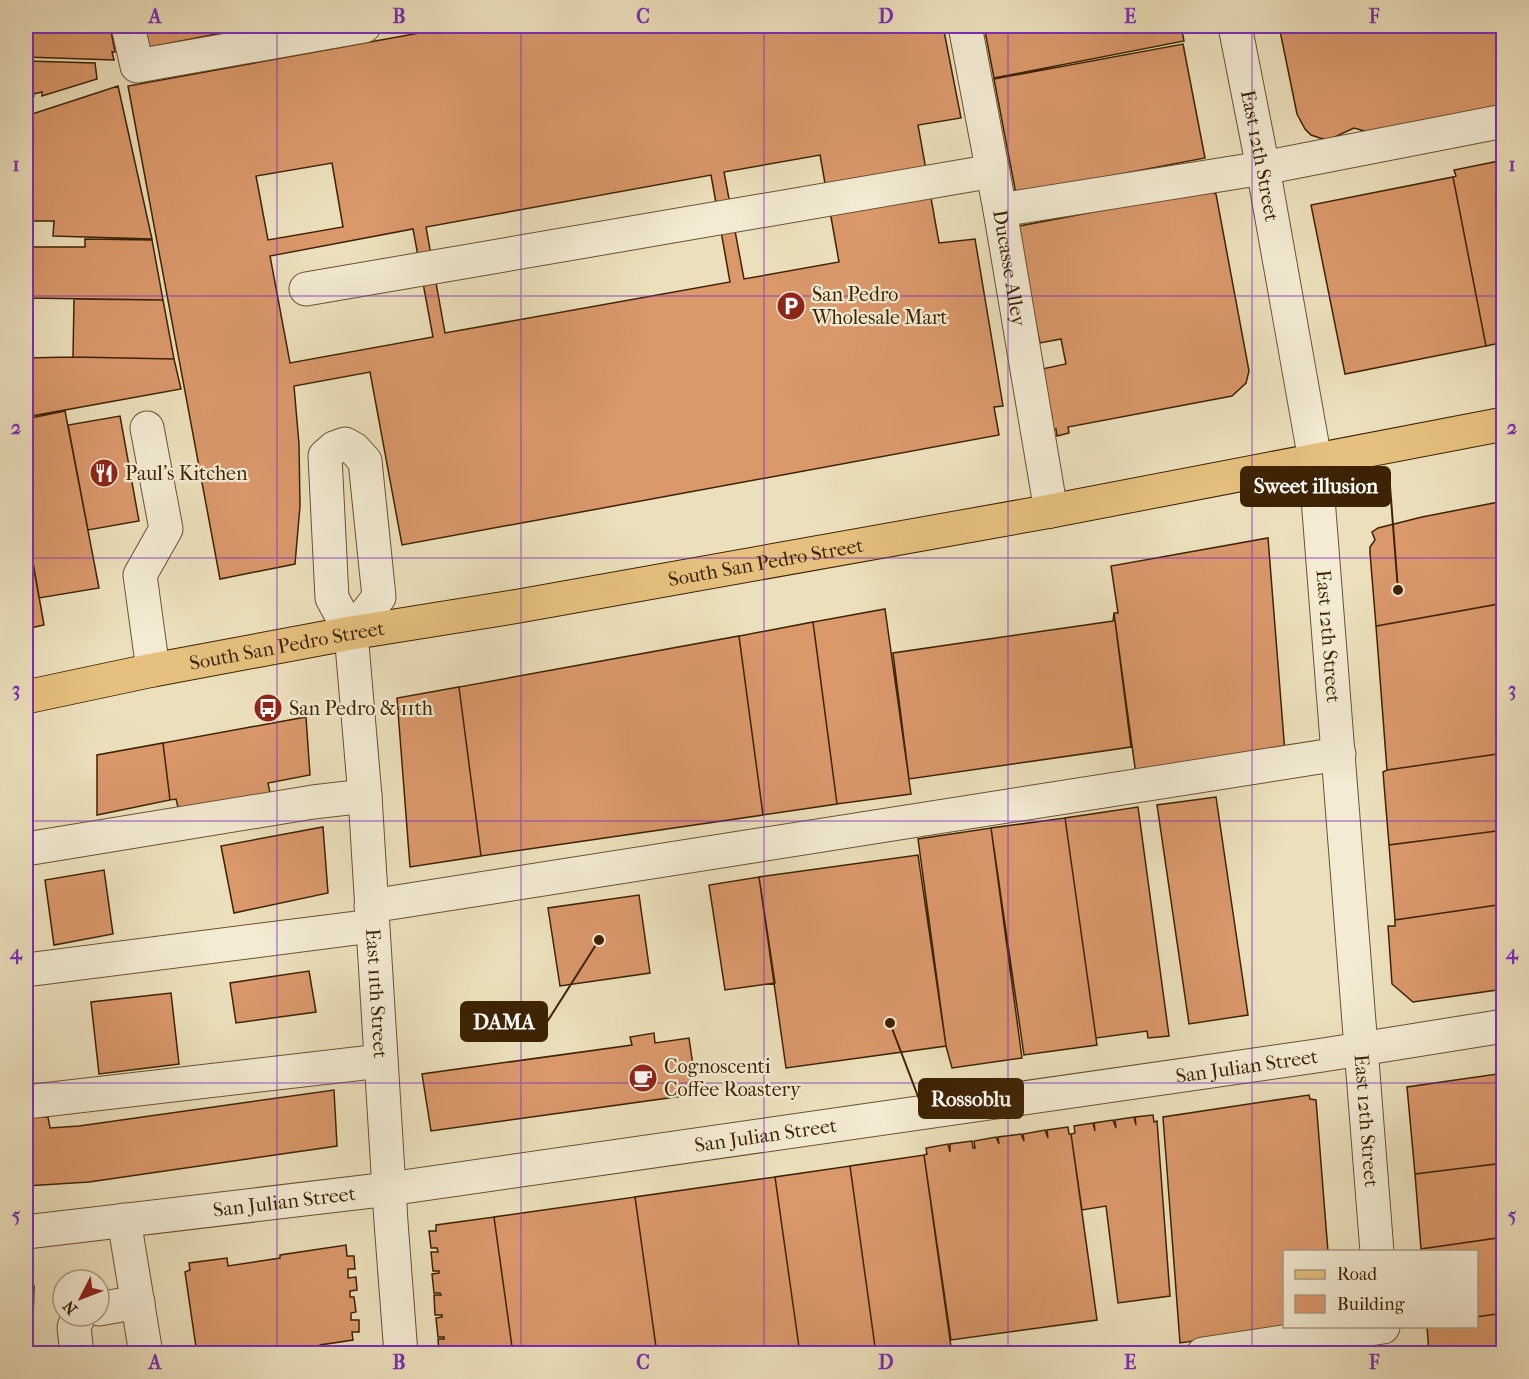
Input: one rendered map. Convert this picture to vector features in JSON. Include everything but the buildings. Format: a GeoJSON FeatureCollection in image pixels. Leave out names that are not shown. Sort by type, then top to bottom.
{"type":"FeatureCollection","features":[{"type":"Feature","properties":{"kind":"main road","name":"South San Pedro Street"},"geometry":{"type":"LineString","coordinates":[[26,698],[153,670],[351,633],[531,604],[1051,510],[1503,424]]}},
{"type":"Feature","properties":{"kind":"street"},"geometry":{"type":"LineString","coordinates":[[128,26],[137,66],[364,26]]}},
{"type":"Feature","properties":{"kind":"street","name":"Ducasse Alley"},"geometry":{"type":"LineString","coordinates":[[965,26],[1000,210],[1051,510]]}},
{"type":"Feature","properties":{"kind":"street","name":"East 12th Street"},"geometry":{"type":"LineString","coordinates":[[1235,26],[1315,460],[1377,1250]]}},
{"type":"Feature","properties":{"kind":"street"},"geometry":{"type":"LineString","coordinates":[[1000,210],[1263,168],[1503,122]]}},
{"type":"Feature","properties":{"kind":"street"},"geometry":{"type":"LineString","coordinates":[[306,289],[993,171]]}},
{"type":"Feature","properties":{"kind":"street"},"geometry":{"type":"LineString","coordinates":[[147,428],[166,529],[140,575],[153,670]]}},
{"type":"Feature","properties":{"kind":"street","name":"East 11th Street"},"geometry":{"type":"LineString","coordinates":[[351,633],[365,796],[401,1353]]}},
{"type":"Feature","properties":{"kind":"street"},"geometry":{"type":"LineString","coordinates":[[26,970],[372,916],[1339,754]]}},
{"type":"Feature","properties":{"kind":"street"},"geometry":{"type":"LineString","coordinates":[[26,849],[313,802],[365,796]]}},
{"type":"Feature","properties":{"kind":"street","name":"San Julian Street"},"geometry":{"type":"LineString","coordinates":[[26,1232],[389,1189],[1362,1049],[1503,1026]]}},
{"type":"Feature","properties":{"kind":"street"},"geometry":{"type":"LineString","coordinates":[[26,1102],[381,1061]]}},
{"type":"Feature","properties":{"kind":"street"},"geometry":{"type":"LineString","coordinates":[[124,1221],[146,1353]]}},
{"type":"Feature","properties":{"kind":"street"},"geometry":{"type":"LineString","coordinates":[[111,1306],[138,1302]]}},
{"type":"Feature","properties":{"kind":"street"},"geometry":{"type":"LineString","coordinates":[[74,1328],[76,1353]]}},
{"type":"Feature","properties":{"kind":"street"},"geometry":{"type":"LineString","coordinates":[[1203,1353],[1376,1328]]}},
{"type":"Feature","properties":{"kind":"street"},"geometry":{"type":"LineString","coordinates":[[1383,1328],[1385,1353]]}},
{"type":"Feature","properties":{"kind":"place","name":"San Pedro Wholesale Mart"},"geometry":{"type":"Point","coordinates":[791,306]}},
{"type":"Feature","properties":{"kind":"place","name":"Paul's Kitchen"},"geometry":{"type":"Point","coordinates":[104,473]}},
{"type":"Feature","properties":{"kind":"place","name":"Sweet illusion"},"geometry":{"type":"Point","coordinates":[1398,590]}},
{"type":"Feature","properties":{"kind":"place","name":"San Pedro & 11th"},"geometry":{"type":"Point","coordinates":[268,708]}},
{"type":"Feature","properties":{"kind":"place","name":"DAMA"},"geometry":{"type":"Point","coordinates":[599,940]}},
{"type":"Feature","properties":{"kind":"place","name":"Rossoblu"},"geometry":{"type":"Point","coordinates":[890,1023]}},
{"type":"Feature","properties":{"kind":"place","name":"Cognoscenti Coffee Roastery"},"geometry":{"type":"Point","coordinates":[643,1078]}}]}
